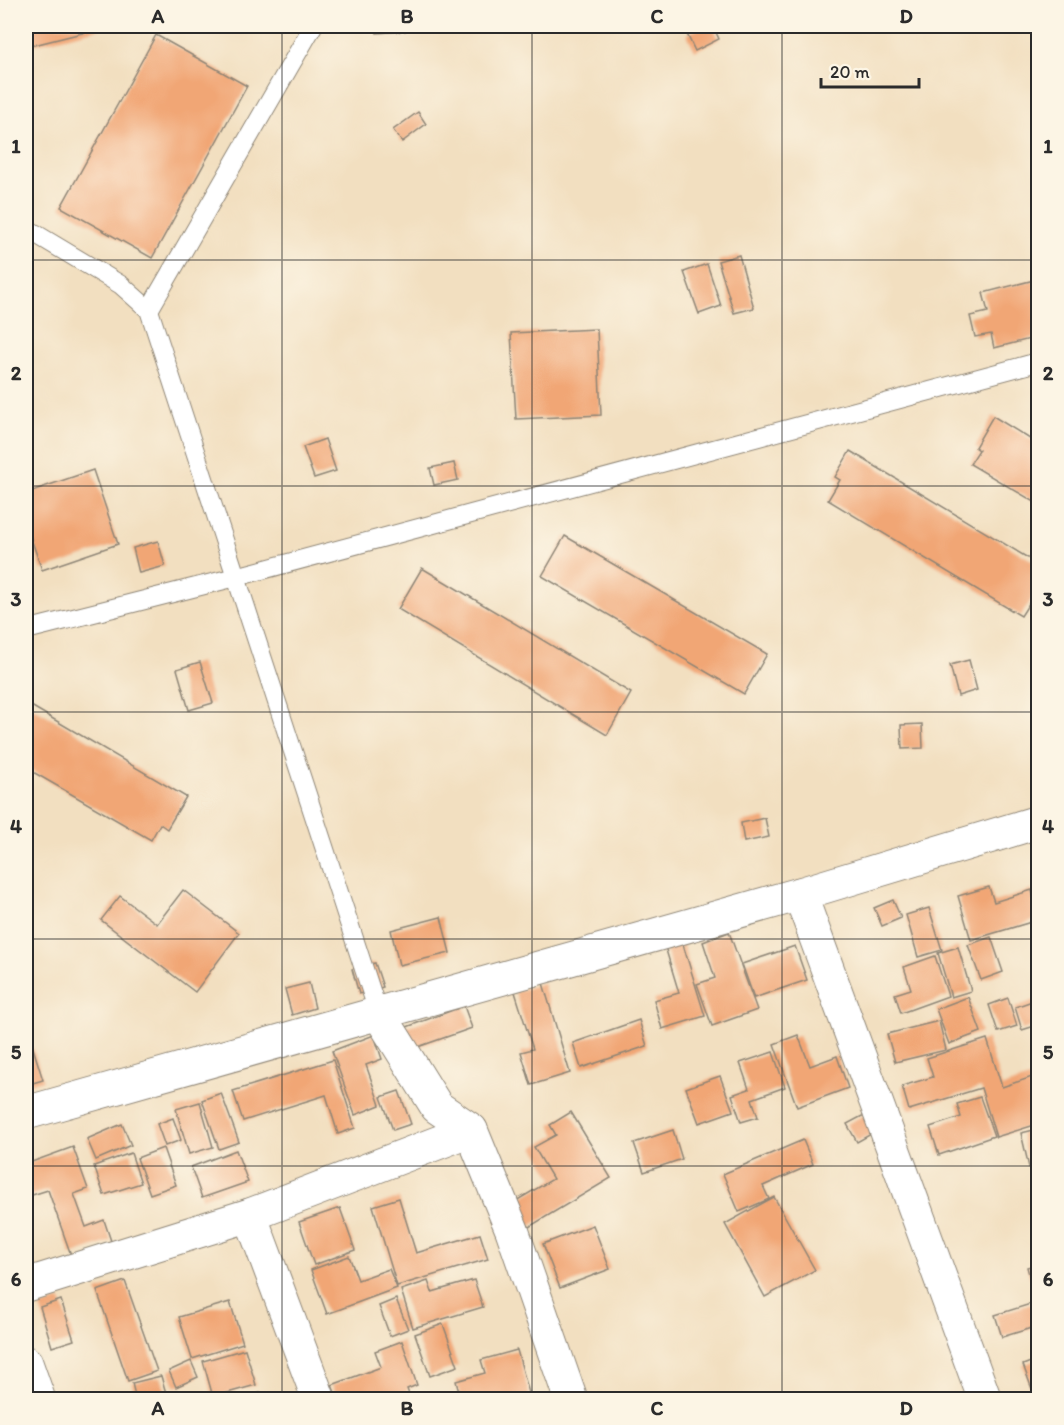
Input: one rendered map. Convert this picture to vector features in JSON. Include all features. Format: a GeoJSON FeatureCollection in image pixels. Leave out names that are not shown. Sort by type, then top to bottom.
{"type":"FeatureCollection","features":[{"type":"Feature","properties":{"kind":"street"},"geometry":{"type":"LineString","coordinates":[[26,1113],[800,894],[1036,833]]}},
{"type":"Feature","properties":{"kind":"street"},"geometry":{"type":"LineString","coordinates":[[800,894],[985,1400]]}},
{"type":"Feature","properties":{"kind":"street"},"geometry":{"type":"LineString","coordinates":[[378,1012],[437,1107],[471,1130],[512,1230],[572,1400]]}},
{"type":"Feature","properties":{"kind":"street"},"geometry":{"type":"LineString","coordinates":[[26,1285],[250,1215],[471,1130]]}},
{"type":"Feature","properties":{"kind":"street"},"geometry":{"type":"LineString","coordinates":[[250,1215],[319,1400]]}},
{"type":"Feature","properties":{"kind":"lane"},"geometry":{"type":"LineString","coordinates":[[149,310],[313,26]]}},
{"type":"Feature","properties":{"kind":"lane"},"geometry":{"type":"LineString","coordinates":[[26,228],[121,285],[149,310],[378,1012]]}},
{"type":"Feature","properties":{"kind":"lane"},"geometry":{"type":"LineString","coordinates":[[26,630],[236,578],[1038,362]]}},
{"type":"Feature","properties":{"kind":"building"},"geometry":{"type":"Polygon","coordinates":[[[26,26],[110,26],[26,47],[26,26]]]}},
{"type":"Feature","properties":{"kind":"building"},"geometry":{"type":"Polygon","coordinates":[[[376,26],[404,26],[405,31],[377,33],[376,26]]]}},
{"type":"Feature","properties":{"kind":"building"},"geometry":{"type":"Polygon","coordinates":[[[705,26],[713,26],[719,39],[695,51],[687,34],[705,26]]]}},
{"type":"Feature","properties":{"kind":"building"},"geometry":{"type":"Polygon","coordinates":[[[156,35],[247,86],[152,258],[61,207],[156,35]]]}},
{"type":"Feature","properties":{"kind":"building"},"geometry":{"type":"Polygon","coordinates":[[[418,112],[426,124],[402,142],[393,130],[418,112]]]}},
{"type":"Feature","properties":{"kind":"building"},"geometry":{"type":"Polygon","coordinates":[[[739,255],[754,308],[734,313],[718,261],[739,255]]]}},
{"type":"Feature","properties":{"kind":"building"},"geometry":{"type":"Polygon","coordinates":[[[707,264],[721,306],[699,314],[684,272],[707,264]]]}},
{"type":"Feature","properties":{"kind":"building"},"geometry":{"type":"Polygon","coordinates":[[[1038,279],[1038,337],[994,348],[991,334],[975,337],[970,316],[988,312],[983,293],[1038,279]]]}},
{"type":"Feature","properties":{"kind":"building"},"geometry":{"type":"Polygon","coordinates":[[[597,329],[601,415],[516,419],[511,333],[597,329]]]}},
{"type":"Feature","properties":{"kind":"building"},"geometry":{"type":"Polygon","coordinates":[[[993,416],[1038,444],[1038,504],[970,464],[979,450],[975,447],[993,416]]]}},
{"type":"Feature","properties":{"kind":"building"},"geometry":{"type":"Polygon","coordinates":[[[325,439],[336,471],[314,478],[303,447],[325,439]]]}},
{"type":"Feature","properties":{"kind":"building"},"geometry":{"type":"Polygon","coordinates":[[[850,451],[1038,564],[1038,600],[1033,597],[1021,616],[828,500],[840,480],[835,477],[850,451]]]}},
{"type":"Feature","properties":{"kind":"building"},"geometry":{"type":"Polygon","coordinates":[[[454,463],[458,480],[434,485],[430,468],[454,463]]]}},
{"type":"Feature","properties":{"kind":"building"},"geometry":{"type":"Polygon","coordinates":[[[93,470],[118,544],[42,570],[26,524],[26,493],[93,470]]]}},
{"type":"Feature","properties":{"kind":"building"},"geometry":{"type":"Polygon","coordinates":[[[565,536],[767,654],[744,694],[542,576],[565,536]]]}},
{"type":"Feature","properties":{"kind":"building"},"geometry":{"type":"Polygon","coordinates":[[[158,541],[165,566],[139,573],[133,548],[158,541]]]}},
{"type":"Feature","properties":{"kind":"building"},"geometry":{"type":"Polygon","coordinates":[[[422,568],[631,693],[607,735],[398,609],[422,568]]]}},
{"type":"Feature","properties":{"kind":"building"},"geometry":{"type":"Polygon","coordinates":[[[969,660],[977,690],[958,696],[950,665],[969,660]]]}},
{"type":"Feature","properties":{"kind":"building"},"geometry":{"type":"Polygon","coordinates":[[[200,662],[213,703],[189,710],[177,669],[200,662]]]}},
{"type":"Feature","properties":{"kind":"building"},"geometry":{"type":"Polygon","coordinates":[[[26,703],[186,797],[167,829],[160,824],[151,840],[26,768],[26,703]]]}},
{"type":"Feature","properties":{"kind":"building"},"geometry":{"type":"Polygon","coordinates":[[[922,724],[923,748],[902,749],[901,725],[922,724]]]}},
{"type":"Feature","properties":{"kind":"building"},"geometry":{"type":"Polygon","coordinates":[[[765,818],[769,837],[744,842],[741,823],[765,818]]]}},
{"type":"Feature","properties":{"kind":"building"},"geometry":{"type":"Polygon","coordinates":[[[989,887],[994,902],[1032,890],[1038,920],[971,940],[958,896],[989,887]]]}},
{"type":"Feature","properties":{"kind":"building"},"geometry":{"type":"Polygon","coordinates":[[[183,890],[239,933],[195,992],[101,920],[120,896],[157,924],[183,890]]]}},
{"type":"Feature","properties":{"kind":"building"},"geometry":{"type":"Polygon","coordinates":[[[893,900],[901,918],[882,926],[874,908],[893,900]]]}},
{"type":"Feature","properties":{"kind":"building"},"geometry":{"type":"Polygon","coordinates":[[[929,908],[942,950],[918,957],[906,915],[929,908]]]}},
{"type":"Feature","properties":{"kind":"building"},"geometry":{"type":"Polygon","coordinates":[[[441,917],[450,953],[399,965],[391,930],[441,917]]]}},
{"type":"Feature","properties":{"kind":"building"},"geometry":{"type":"Polygon","coordinates":[[[729,932],[757,1010],[712,1026],[697,984],[715,978],[703,942],[729,932]]]}},
{"type":"Feature","properties":{"kind":"building"},"geometry":{"type":"Polygon","coordinates":[[[680,935],[705,1016],[662,1029],[654,1000],[679,993],[663,940],[680,935]]]}},
{"type":"Feature","properties":{"kind":"building"},"geometry":{"type":"Polygon","coordinates":[[[991,937],[1003,972],[981,980],[968,945],[991,937]]]}},
{"type":"Feature","properties":{"kind":"building"},"geometry":{"type":"Polygon","coordinates":[[[795,946],[807,980],[754,998],[742,964],[795,946]]]}},
{"type":"Feature","properties":{"kind":"building"},"geometry":{"type":"Polygon","coordinates":[[[958,947],[971,991],[951,997],[938,953],[958,947]]]}},
{"type":"Feature","properties":{"kind":"building"},"geometry":{"type":"Polygon","coordinates":[[[935,956],[948,996],[901,1013],[895,994],[911,989],[904,967],[935,956]]]}},
{"type":"Feature","properties":{"kind":"building"},"geometry":{"type":"Polygon","coordinates":[[[375,963],[383,987],[359,994],[352,969],[375,963]]]}},
{"type":"Feature","properties":{"kind":"building"},"geometry":{"type":"Polygon","coordinates":[[[309,983],[315,1008],[292,1015],[285,989],[309,983]]]}},
{"type":"Feature","properties":{"kind":"building"},"geometry":{"type":"Polygon","coordinates":[[[543,983],[570,1073],[531,1085],[521,1052],[533,1049],[515,992],[543,983]]]}},
{"type":"Feature","properties":{"kind":"building"},"geometry":{"type":"Polygon","coordinates":[[[968,997],[981,1032],[949,1044],[936,1009],[968,997]]]}},
{"type":"Feature","properties":{"kind":"building"},"geometry":{"type":"Polygon","coordinates":[[[1008,998],[1017,1026],[998,1032],[989,1005],[1008,998]]]}},
{"type":"Feature","properties":{"kind":"building"},"geometry":{"type":"Polygon","coordinates":[[[1038,999],[1038,1025],[1022,1030],[1015,1007],[1038,999]]]}},
{"type":"Feature","properties":{"kind":"building"},"geometry":{"type":"Polygon","coordinates":[[[464,1006],[472,1028],[412,1049],[404,1028],[464,1006]]]}},
{"type":"Feature","properties":{"kind":"building"},"geometry":{"type":"Polygon","coordinates":[[[639,1020],[647,1046],[581,1068],[573,1043],[639,1020]]]}},
{"type":"Feature","properties":{"kind":"building"},"geometry":{"type":"Polygon","coordinates":[[[939,1021],[946,1050],[895,1062],[887,1034],[939,1021]]]}},
{"type":"Feature","properties":{"kind":"building"},"geometry":{"type":"Polygon","coordinates":[[[374,1035],[382,1059],[366,1065],[380,1105],[355,1115],[332,1051],[374,1035]]]}},
{"type":"Feature","properties":{"kind":"building"},"geometry":{"type":"Polygon","coordinates":[[[798,1035],[810,1066],[837,1056],[848,1088],[797,1107],[774,1044],[798,1035]]]}},
{"type":"Feature","properties":{"kind":"building"},"geometry":{"type":"Polygon","coordinates":[[[987,1039],[1002,1087],[1038,1075],[1038,1124],[996,1137],[981,1088],[909,1110],[902,1086],[933,1077],[927,1058],[987,1039]]]}},
{"type":"Feature","properties":{"kind":"building"},"geometry":{"type":"Polygon","coordinates":[[[33,1048],[43,1080],[26,1085],[26,1050],[33,1048]]]}},
{"type":"Feature","properties":{"kind":"building"},"geometry":{"type":"Polygon","coordinates":[[[773,1052],[785,1087],[752,1099],[758,1117],[741,1122],[732,1095],[749,1089],[740,1063],[773,1052]]]}},
{"type":"Feature","properties":{"kind":"building"},"geometry":{"type":"Polygon","coordinates":[[[333,1060],[355,1128],[338,1134],[326,1095],[243,1121],[233,1091],[333,1060]]]}},
{"type":"Feature","properties":{"kind":"building"},"geometry":{"type":"Polygon","coordinates":[[[720,1076],[733,1111],[699,1123],[686,1088],[720,1076]]]}},
{"type":"Feature","properties":{"kind":"building"},"geometry":{"type":"Polygon","coordinates":[[[399,1091],[411,1124],[393,1130],[381,1097],[399,1091]]]}},
{"type":"Feature","properties":{"kind":"building"},"geometry":{"type":"Polygon","coordinates":[[[221,1093],[239,1142],[219,1149],[202,1100],[221,1093]]]}},
{"type":"Feature","properties":{"kind":"building"},"geometry":{"type":"Polygon","coordinates":[[[980,1097],[994,1136],[939,1155],[930,1127],[961,1117],[957,1104],[980,1097]]]}},
{"type":"Feature","properties":{"kind":"building"},"geometry":{"type":"Polygon","coordinates":[[[200,1102],[213,1147],[189,1154],[176,1109],[200,1102]]]}},
{"type":"Feature","properties":{"kind":"building"},"geometry":{"type":"Polygon","coordinates":[[[571,1112],[611,1178],[529,1227],[514,1202],[553,1179],[534,1147],[556,1135],[550,1125],[571,1112]]]}},
{"type":"Feature","properties":{"kind":"building"},"geometry":{"type":"Polygon","coordinates":[[[864,1115],[873,1133],[857,1142],[847,1124],[864,1115]]]}},
{"type":"Feature","properties":{"kind":"building"},"geometry":{"type":"Polygon","coordinates":[[[173,1118],[181,1140],[165,1146],[157,1124],[173,1118]]]}},
{"type":"Feature","properties":{"kind":"building"},"geometry":{"type":"Polygon","coordinates":[[[122,1124],[131,1145],[96,1160],[87,1139],[122,1124]]]}},
{"type":"Feature","properties":{"kind":"building"},"geometry":{"type":"Polygon","coordinates":[[[1038,1129],[1038,1174],[1031,1176],[1021,1133],[1038,1129]]]}},
{"type":"Feature","properties":{"kind":"building"},"geometry":{"type":"Polygon","coordinates":[[[673,1130],[682,1159],[644,1172],[634,1143],[673,1130]]]}},
{"type":"Feature","properties":{"kind":"building"},"geometry":{"type":"Polygon","coordinates":[[[803,1140],[813,1164],[763,1186],[769,1199],[739,1212],[723,1174],[803,1140]]]}},
{"type":"Feature","properties":{"kind":"building"},"geometry":{"type":"Polygon","coordinates":[[[73,1147],[88,1189],[74,1194],[86,1227],[104,1220],[111,1241],[71,1255],[48,1190],[26,1197],[26,1164],[73,1147]]]}},
{"type":"Feature","properties":{"kind":"building"},"geometry":{"type":"Polygon","coordinates":[[[163,1148],[176,1185],[150,1194],[137,1158],[163,1148]]]}},
{"type":"Feature","properties":{"kind":"building"},"geometry":{"type":"Polygon","coordinates":[[[236,1150],[248,1182],[202,1198],[191,1167],[236,1150]]]}},
{"type":"Feature","properties":{"kind":"building"},"geometry":{"type":"Polygon","coordinates":[[[131,1153],[141,1183],[104,1195],[94,1166],[131,1153]]]}},
{"type":"Feature","properties":{"kind":"building"},"geometry":{"type":"Polygon","coordinates":[[[774,1197],[815,1270],[765,1297],[725,1224],[774,1197]]]}},
{"type":"Feature","properties":{"kind":"building"},"geometry":{"type":"Polygon","coordinates":[[[399,1198],[416,1253],[480,1234],[488,1259],[397,1286],[373,1206],[399,1198]]]}},
{"type":"Feature","properties":{"kind":"building"},"geometry":{"type":"Polygon","coordinates":[[[340,1208],[355,1250],[314,1265],[299,1222],[340,1208]]]}},
{"type":"Feature","properties":{"kind":"building"},"geometry":{"type":"Polygon","coordinates":[[[593,1225],[610,1269],[560,1288],[543,1244],[593,1225]]]}},
{"type":"Feature","properties":{"kind":"building"},"geometry":{"type":"Polygon","coordinates":[[[349,1256],[358,1280],[389,1269],[397,1288],[327,1314],[311,1270],[349,1256]]]}},
{"type":"Feature","properties":{"kind":"building"},"geometry":{"type":"Polygon","coordinates":[[[1038,1264],[1038,1326],[1002,1337],[995,1315],[1037,1302],[1027,1267],[1038,1264]]]}},
{"type":"Feature","properties":{"kind":"building"},"geometry":{"type":"Polygon","coordinates":[[[474,1280],[483,1307],[413,1328],[401,1290],[428,1281],[432,1292],[474,1280]]]}},
{"type":"Feature","properties":{"kind":"building"},"geometry":{"type":"Polygon","coordinates":[[[125,1281],[157,1371],[128,1381],[97,1291],[125,1281]]]}},
{"type":"Feature","properties":{"kind":"building"},"geometry":{"type":"Polygon","coordinates":[[[396,1299],[408,1329],[390,1336],[379,1306],[396,1299]]]}},
{"type":"Feature","properties":{"kind":"building"},"geometry":{"type":"Polygon","coordinates":[[[61,1300],[74,1340],[52,1347],[40,1307],[61,1300]]]}},
{"type":"Feature","properties":{"kind":"building"},"geometry":{"type":"Polygon","coordinates":[[[230,1302],[243,1343],[192,1359],[179,1317],[230,1302]]]}},
{"type":"Feature","properties":{"kind":"building"},"geometry":{"type":"Polygon","coordinates":[[[443,1324],[458,1366],[430,1376],[415,1334],[443,1324]]]}},
{"type":"Feature","properties":{"kind":"building"},"geometry":{"type":"Polygon","coordinates":[[[402,1341],[417,1385],[407,1389],[411,1400],[338,1400],[332,1385],[381,1367],[375,1351],[402,1341]]]}},
{"type":"Feature","properties":{"kind":"building"},"geometry":{"type":"Polygon","coordinates":[[[245,1349],[256,1385],[213,1397],[203,1361],[245,1349]]]}},
{"type":"Feature","properties":{"kind":"building"},"geometry":{"type":"Polygon","coordinates":[[[517,1350],[531,1400],[461,1400],[456,1381],[485,1373],[481,1360],[517,1350]]]}},
{"type":"Feature","properties":{"kind":"building"},"geometry":{"type":"Polygon","coordinates":[[[1038,1359],[1038,1396],[1035,1397],[1023,1365],[1038,1359]]]}},
{"type":"Feature","properties":{"kind":"building"},"geometry":{"type":"Polygon","coordinates":[[[191,1361],[198,1377],[176,1387],[169,1371],[191,1361]]]}},
{"type":"Feature","properties":{"kind":"building"},"geometry":{"type":"Polygon","coordinates":[[[161,1376],[168,1400],[136,1400],[132,1383],[161,1376]]]}},
{"type":"Feature","properties":{"kind":"building"},"geometry":{"type":"Polygon","coordinates":[[[260,1393],[262,1400],[242,1400],[242,1399],[260,1393]]]}}]}
